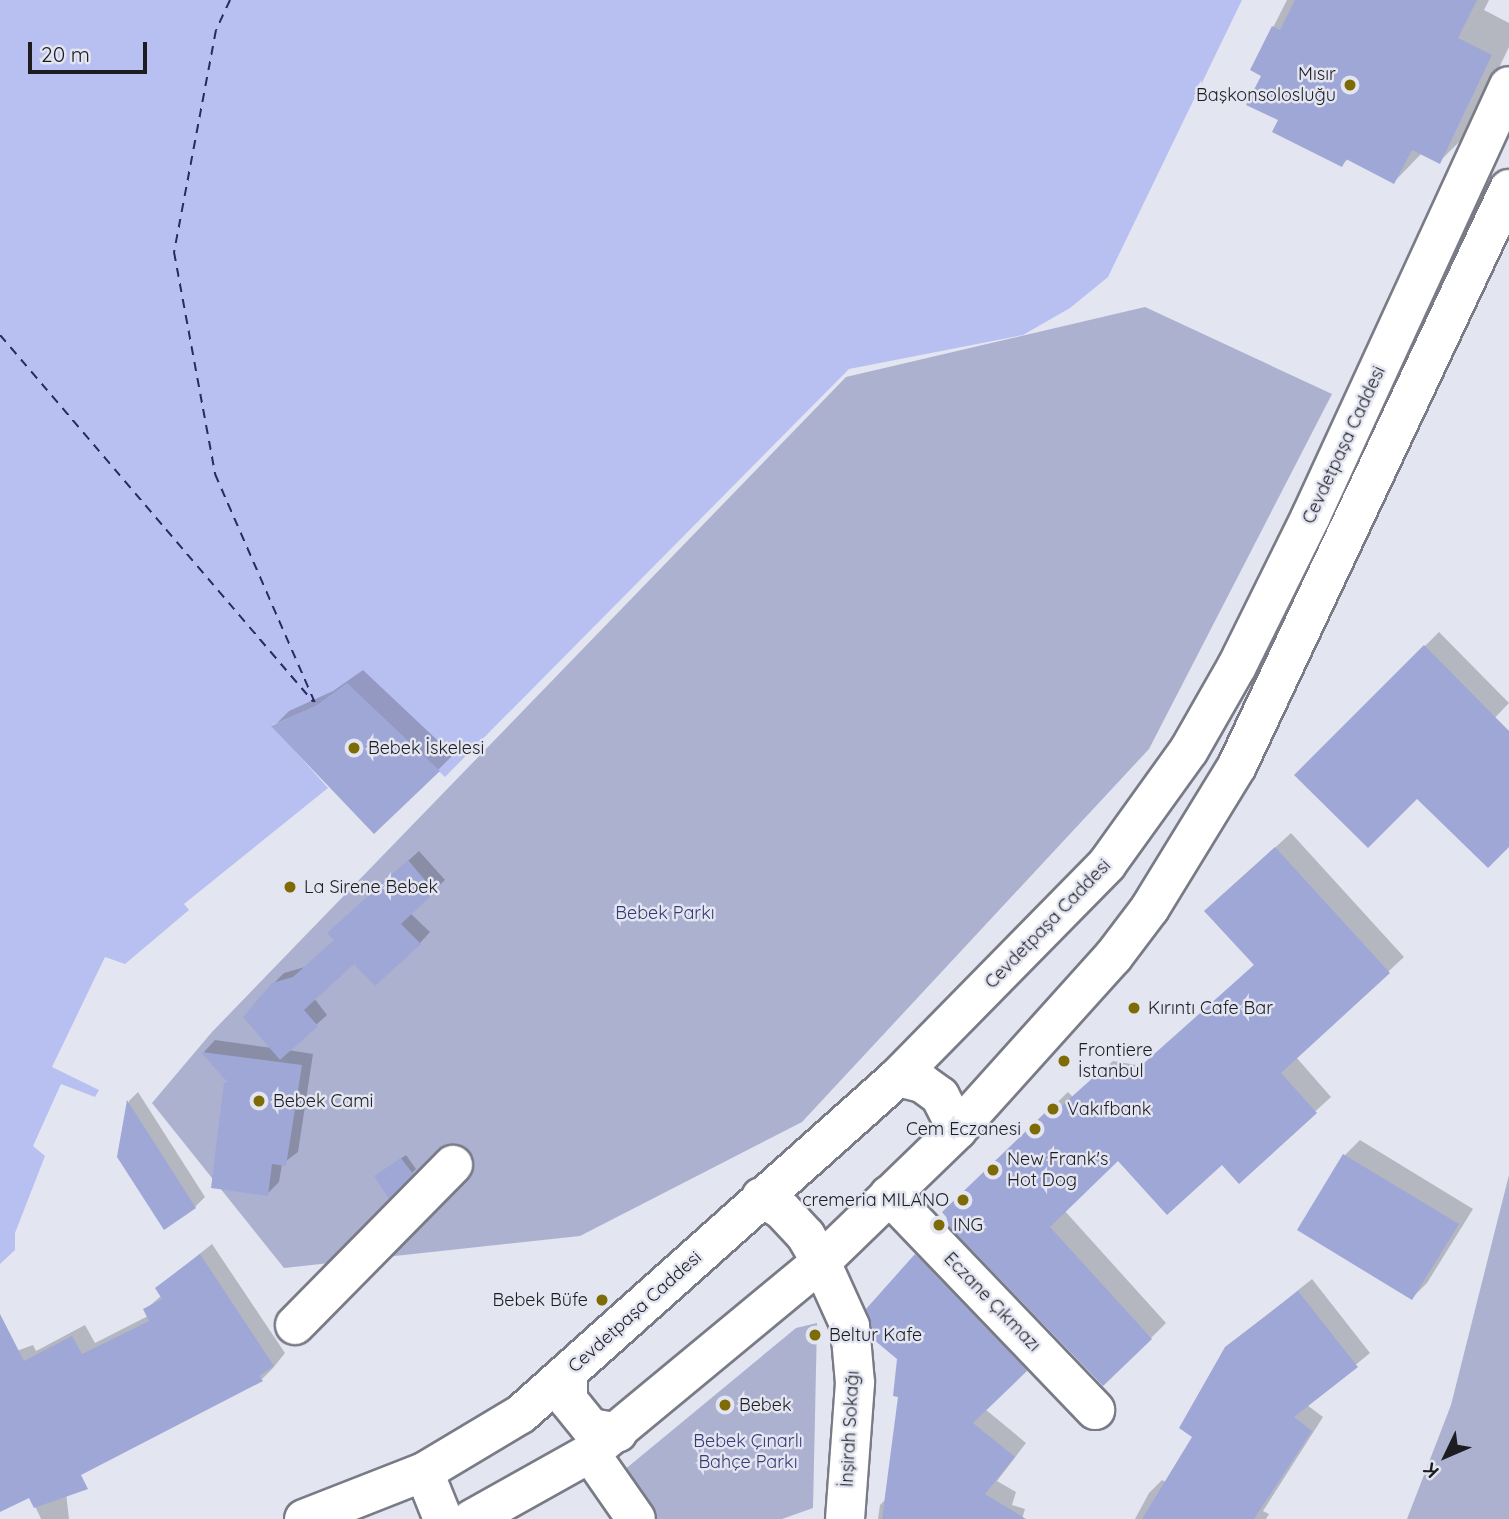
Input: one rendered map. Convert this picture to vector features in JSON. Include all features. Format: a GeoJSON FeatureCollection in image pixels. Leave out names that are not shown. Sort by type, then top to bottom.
{"type":"FeatureCollection","features":[{"type":"Feature","properties":{"kind":"main road","name":"Cevdetpaşa Caddesi"},"geometry":{"type":"LineString","coordinates":[[304,1519],[424,1472],[521,1414],[898,1076],[1107,864],[1189,750],[1311,516],[1509,86]]}},
{"type":"Feature","properties":{"kind":"main road"},"geometry":{"type":"LineString","coordinates":[[472,1519],[604,1443],[821,1262],[957,1129],[1113,957],[1203,823],[1237,766],[1348,538],[1509,188]]}},
{"type":"Feature","properties":{"kind":"main road"},"geometry":{"type":"LineString","coordinates":[[898,1076],[922,1083],[940,1096],[957,1129]]}},
{"type":"Feature","properties":{"kind":"main road"},"geometry":{"type":"LineString","coordinates":[[295,1325],[453,1165]]}},
{"type":"Feature","properties":{"kind":"main road","name":"Eczane Çıkmazı"},"geometry":{"type":"LineString","coordinates":[[889,1195],[1095,1410]]}},
{"type":"Feature","properties":{"kind":"main road","name":"İnşirah Sokağı"},"geometry":{"type":"LineString","coordinates":[[761,1197],[798,1227],[821,1262],[850,1326],[854,1372],[845,1519]]}},
{"type":"Feature","properties":{"kind":"main road"},"geometry":{"type":"LineString","coordinates":[[568,1374],[568,1400],[604,1443],[636,1519]]}},
{"type":"Feature","properties":{"kind":"main road"},"geometry":{"type":"LineString","coordinates":[[424,1472],[443,1519]]}},
{"type":"Feature","properties":{"kind":"green space","name":"Bebek Parkı"},"geometry":{"type":"Polygon","coordinates":[[[1145,307],[1332,394],[1149,749],[802,1122],[580,1236],[284,1268],[152,1103],[212,1032],[846,377],[1145,307]]]}},
{"type":"Feature","properties":{"kind":"green space"},"geometry":{"type":"Polygon","coordinates":[[[1509,1175],[1509,1519],[1407,1519],[1451,1405],[1509,1175]]]}},
{"type":"Feature","properties":{"kind":"green space","name":"Bebek Çınarlı Bahçe Parkı"},"geometry":{"type":"Polygon","coordinates":[[[817,1323],[813,1508],[782,1519],[656,1519],[623,1471],[796,1328],[817,1323]]]}},
{"type":"Feature","properties":{"kind":"shaded area"},"geometry":{"type":"Polygon","coordinates":[[[0,0],[1242,0],[1108,277],[1070,308],[1023,335],[849,369],[445,777],[347,684],[316,706],[272,725],[328,788],[184,904],[189,910],[125,964],[105,957],[52,1067],[99,1090],[95,1097],[61,1084],[33,1146],[45,1156],[15,1233],[15,1250],[0,1264],[0,0]]]}},
{"type":"Feature","properties":{"kind":"building","name":"Mısır Başkonsolosluğu"},"geometry":{"type":"Polygon","coordinates":[[[1295,0],[1477,0],[1458,38],[1492,55],[1440,164],[1412,150],[1394,184],[1346,159],[1342,167],[1272,132],[1278,120],[1246,105],[1261,76],[1250,70],[1272,26],[1280,30],[1295,0]]]}},
{"type":"Feature","properties":{"kind":"building"},"geometry":{"type":"Polygon","coordinates":[[[1424,645],[1509,731],[1509,847],[1488,868],[1417,799],[1368,848],[1294,775],[1424,645]]]}},
{"type":"Feature","properties":{"kind":"building","name":"Bebek İskelesi"},"geometry":{"type":"Polygon","coordinates":[[[347,683],[440,771],[374,834],[271,726],[316,706],[347,683]]]}},
{"type":"Feature","properties":{"kind":"building"},"geometry":{"type":"Polygon","coordinates":[[[1275,847],[1390,973],[1281,1073],[1317,1113],[1239,1184],[1222,1165],[1167,1215],[1118,1161],[1050,1227],[1152,1339],[1103,1386],[945,1222],[947,1218],[942,1212],[1052,1106],[1057,1110],[1096,1075],[1125,1080],[1254,965],[1204,911],[1275,847]]]}},
{"type":"Feature","properties":{"kind":"building"},"geometry":{"type":"Polygon","coordinates":[[[408,860],[435,892],[401,924],[421,944],[375,986],[354,964],[304,1010],[318,1026],[280,1060],[243,1017],[272,983],[293,977],[334,940],[327,933],[408,860]]]}},
{"type":"Feature","properties":{"kind":"building","name":"Bebek Cami"},"geometry":{"type":"Polygon","coordinates":[[[201,1052],[302,1065],[286,1166],[272,1164],[268,1196],[211,1188],[224,1082],[229,1084],[201,1052]]]}},
{"type":"Feature","properties":{"kind":"building"},"geometry":{"type":"Polygon","coordinates":[[[127,1100],[196,1208],[164,1230],[117,1157],[127,1100]]]}},
{"type":"Feature","properties":{"kind":"building"},"geometry":{"type":"Polygon","coordinates":[[[1343,1154],[1459,1224],[1412,1300],[1297,1230],[1343,1154]]]}},
{"type":"Feature","properties":{"kind":"building"},"geometry":{"type":"Polygon","coordinates":[[[401,1158],[413,1174],[389,1199],[374,1176],[401,1158]]]}},
{"type":"Feature","properties":{"kind":"building"},"geometry":{"type":"Polygon","coordinates":[[[200,1254],[274,1366],[259,1376],[263,1381],[81,1475],[88,1489],[34,1508],[29,1498],[0,1512],[0,1314],[24,1361],[72,1336],[82,1354],[149,1321],[143,1309],[162,1299],[155,1288],[200,1254]]]}},
{"type":"Feature","properties":{"kind":"building"},"geometry":{"type":"Polygon","coordinates":[[[915,1254],[1027,1371],[973,1423],[1015,1457],[985,1494],[1026,1519],[882,1519],[898,1397],[893,1396],[897,1359],[873,1339],[866,1309],[915,1254]]]}},
{"type":"Feature","properties":{"kind":"building"},"geometry":{"type":"Polygon","coordinates":[[[1298,1291],[1358,1367],[1294,1417],[1312,1431],[1254,1519],[1142,1519],[1192,1437],[1179,1428],[1225,1347],[1298,1291]]]}},
{"type":"Feature","properties":{"kind":"ferry route"},"geometry":{"type":"LineString","coordinates":[[230,0],[216,30],[174,252],[215,474],[316,705]]}},
{"type":"Feature","properties":{"kind":"ferry route"},"geometry":{"type":"LineString","coordinates":[[0,335],[313,702]]}},
{"type":"Feature","properties":{"kind":"place","name":"Mısır Başkonsolosluğu"},"geometry":{"type":"Point","coordinates":[1350,85]}},
{"type":"Feature","properties":{"kind":"place","name":"Bebek İskelesi"},"geometry":{"type":"Point","coordinates":[354,748]}},
{"type":"Feature","properties":{"kind":"place","name":"La Sirene Bebek"},"geometry":{"type":"Point","coordinates":[290,887]}},
{"type":"Feature","properties":{"kind":"place","name":"Kırıntı Cafe Bar"},"geometry":{"type":"Point","coordinates":[1134,1008]}},
{"type":"Feature","properties":{"kind":"place","name":"Frontiere İstanbul"},"geometry":{"type":"Point","coordinates":[1064,1061]}},
{"type":"Feature","properties":{"kind":"place","name":"Bebek Cami"},"geometry":{"type":"Point","coordinates":[259,1101]}},
{"type":"Feature","properties":{"kind":"place","name":"Vakıfbank"},"geometry":{"type":"Point","coordinates":[1053,1109]}},
{"type":"Feature","properties":{"kind":"place","name":"Cem Eczanesi"},"geometry":{"type":"Point","coordinates":[1035,1129]}},
{"type":"Feature","properties":{"kind":"place","name":"New Frank's Hot Dog"},"geometry":{"type":"Point","coordinates":[993,1170]}},
{"type":"Feature","properties":{"kind":"place","name":"cremeria MILANO"},"geometry":{"type":"Point","coordinates":[963,1200]}},
{"type":"Feature","properties":{"kind":"place","name":"ING"},"geometry":{"type":"Point","coordinates":[939,1225]}},
{"type":"Feature","properties":{"kind":"place","name":"Bebek Büfe"},"geometry":{"type":"Point","coordinates":[602,1300]}},
{"type":"Feature","properties":{"kind":"place","name":"Beltur Kafe"},"geometry":{"type":"Point","coordinates":[815,1335]}},
{"type":"Feature","properties":{"kind":"place","name":"Bebek"},"geometry":{"type":"Point","coordinates":[725,1405]}}]}
